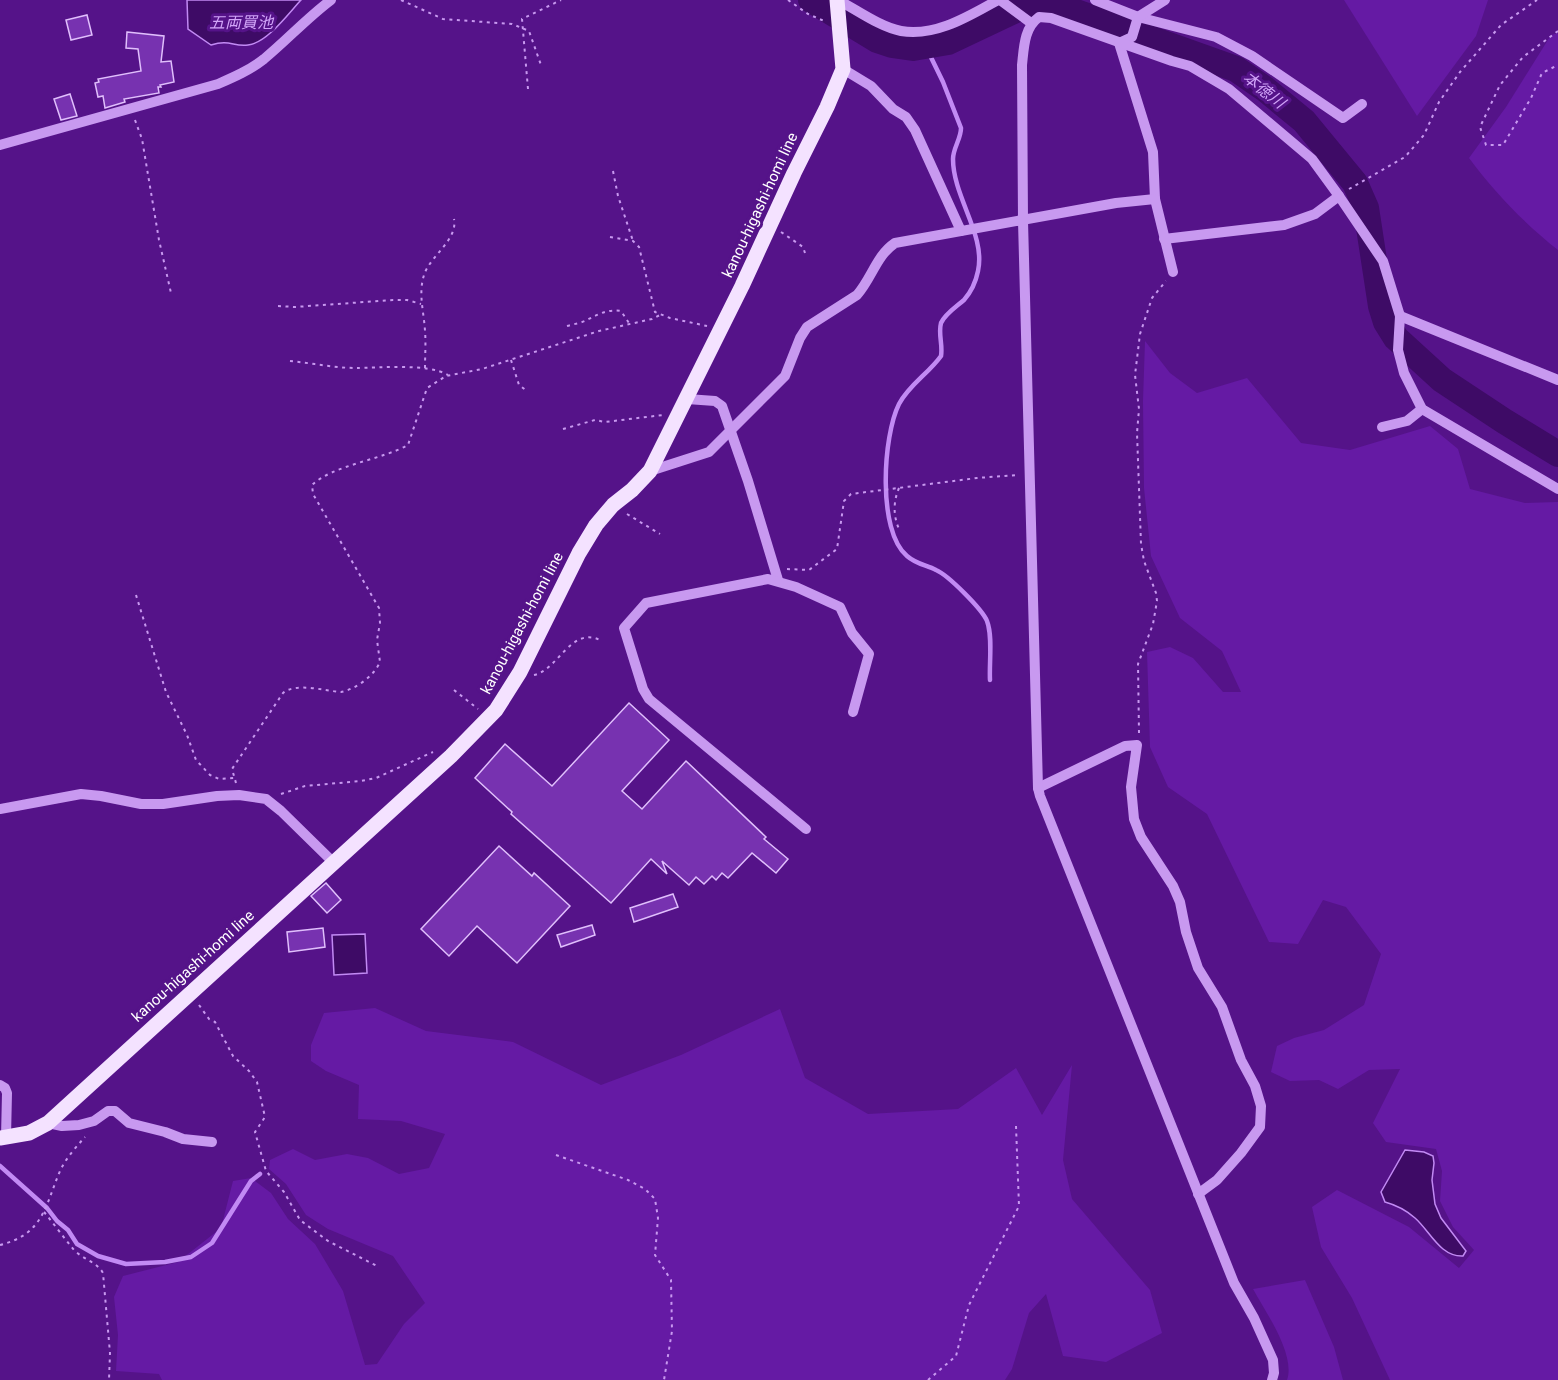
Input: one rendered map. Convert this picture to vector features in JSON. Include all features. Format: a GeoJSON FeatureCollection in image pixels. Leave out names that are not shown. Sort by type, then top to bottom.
{"type":"FeatureCollection","features":[{"type":"Feature","properties":{"kind":"main road","name":"kanou-higashi-homi line"},"geometry":{"type":"LineString","coordinates":[[3,1137],[29,1133],[48,1123],[453,754],[496,710],[520,672],[579,553],[596,525],[613,505],[632,490],[650,471],[720,332],[843,69],[838,7]]}},
{"type":"Feature","properties":{"kind":"street"},"geometry":{"type":"LineString","coordinates":[[0,145],[218,84],[263,60],[331,0]]}},
{"type":"Feature","properties":{"kind":"street"},"geometry":{"type":"LineString","coordinates":[[838,7],[899,31],[919,32],[964,19],[999,0],[1031,23]]}},
{"type":"Feature","properties":{"kind":"street"},"geometry":{"type":"LineString","coordinates":[[1095,0],[1138,17],[1216,37],[1252,56],[1343,118],[1362,105]]}},
{"type":"Feature","properties":{"kind":"street"},"geometry":{"type":"LineString","coordinates":[[1119,43],[1132,37],[1138,17],[1165,0]]}},
{"type":"Feature","properties":{"kind":"street"},"geometry":{"type":"LineString","coordinates":[[1272,1380],[1273,1360],[1254,1318],[1234,1283],[1038,788],[1023,221],[1022,65],[1024,42],[1031,23],[1039,17],[1051,18],[1190,66],[1229,89],[1312,159],[1344,196],[1383,261],[1400,316],[1398,350],[1404,373],[1422,409],[1558,489]]}},
{"type":"Feature","properties":{"kind":"street"},"geometry":{"type":"LineString","coordinates":[[1119,43],[1153,152],[1155,199],[1173,272]]}},
{"type":"Feature","properties":{"kind":"street"},"geometry":{"type":"LineString","coordinates":[[843,69],[871,86],[893,109],[906,117],[915,130],[961,231]]}},
{"type":"Feature","properties":{"kind":"street"},"geometry":{"type":"LineString","coordinates":[[1164,239],[1284,225],[1315,214],[1344,196]]}},
{"type":"Feature","properties":{"kind":"street"},"geometry":{"type":"LineString","coordinates":[[650,471],[709,452],[731,432],[785,376],[803,331],[857,295],[864,287],[882,253],[895,243],[1155,199]]}},
{"type":"Feature","properties":{"kind":"street"},"geometry":{"type":"LineString","coordinates":[[1400,316],[1558,380]]}},
{"type":"Feature","properties":{"kind":"street"},"geometry":{"type":"LineString","coordinates":[[687,399],[715,401],[722,406],[778,580]]}},
{"type":"Feature","properties":{"kind":"street"},"geometry":{"type":"LineString","coordinates":[[1382,427],[1407,421],[1422,409]]}},
{"type":"Feature","properties":{"kind":"street"},"geometry":{"type":"LineString","coordinates":[[806,829],[649,699],[643,689],[624,628],[646,603],[768,579],[778,580],[840,607],[852,633],[869,654],[853,712]]}},
{"type":"Feature","properties":{"kind":"street"},"geometry":{"type":"LineString","coordinates":[[1038,788],[1125,746],[1137,745],[1131,787],[1134,819],[1141,837],[1173,886],[1180,902],[1186,932],[1198,968],[1222,1007],[1261,1106],[1260,1127],[1217,1180],[1198,1194]]}},
{"type":"Feature","properties":{"kind":"street"},"geometry":{"type":"LineString","coordinates":[[0,808],[81,795],[101,796],[141,804],[163,804],[239,795],[266,799],[333,862]]}},
{"type":"Feature","properties":{"kind":"street"},"geometry":{"type":"LineString","coordinates":[[0,1085],[7,1093],[3,1137]]}},
{"type":"Feature","properties":{"kind":"street"},"geometry":{"type":"LineString","coordinates":[[48,1123],[62,1126],[94,1121],[108,1111],[115,1111],[129,1123],[183,1139],[212,1142]]}},
{"type":"Feature","properties":{"kind":"path"},"geometry":{"type":"LineString","coordinates":[[401,0],[443,19],[512,24],[529,31],[541,65]]}},
{"type":"Feature","properties":{"kind":"path"},"geometry":{"type":"LineString","coordinates":[[528,89],[522,19],[561,0]]}},
{"type":"Feature","properties":{"kind":"path"},"geometry":{"type":"LineString","coordinates":[[788,0],[818,18],[838,7]]}},
{"type":"Feature","properties":{"kind":"path"},"geometry":{"type":"LineString","coordinates":[[1344,196],[1374,173],[1405,157],[1424,135],[1439,102],[1460,72],[1501,25],[1537,0]]}},
{"type":"Feature","properties":{"kind":"path"},"geometry":{"type":"LineString","coordinates":[[1558,31],[1523,57],[1500,85],[1480,127],[1486,145],[1503,145],[1531,98],[1542,73],[1558,65]]}},
{"type":"Feature","properties":{"kind":"path"},"geometry":{"type":"LineString","coordinates":[[132,109],[142,139],[159,240],[171,293]]}},
{"type":"Feature","properties":{"kind":"path"},"geometry":{"type":"LineString","coordinates":[[613,171],[618,196],[633,241],[639,247],[655,312],[704,325],[720,332]]}},
{"type":"Feature","properties":{"kind":"path"},"geometry":{"type":"LineString","coordinates":[[425,369],[425,334],[421,293],[425,272],[453,232],[454,219]]}},
{"type":"Feature","properties":{"kind":"path"},"geometry":{"type":"LineString","coordinates":[[770,226],[803,247],[805,253]]}},
{"type":"Feature","properties":{"kind":"path"},"geometry":{"type":"LineString","coordinates":[[610,237],[633,241]]}},
{"type":"Feature","properties":{"kind":"path"},"geometry":{"type":"LineString","coordinates":[[1137,745],[1140,727],[1138,664],[1153,624],[1156,592],[1143,561],[1141,544],[1137,433],[1139,409],[1136,375],[1140,334],[1152,298],[1173,272]]}},
{"type":"Feature","properties":{"kind":"path"},"geometry":{"type":"LineString","coordinates":[[278,306],[393,300],[407,300],[422,305]]}},
{"type":"Feature","properties":{"kind":"path"},"geometry":{"type":"LineString","coordinates":[[567,326],[586,321],[596,314],[615,310],[625,315],[629,324]]}},
{"type":"Feature","properties":{"kind":"path"},"geometry":{"type":"LineString","coordinates":[[239,795],[232,769],[287,689],[348,691],[370,676],[380,662],[377,640],[380,623],[379,608],[313,494],[312,485],[317,480],[333,473],[408,444],[427,388],[436,381],[449,375],[482,369],[599,331],[652,319],[660,315]]}},
{"type":"Feature","properties":{"kind":"path"},"geometry":{"type":"LineString","coordinates":[[511,360],[519,385],[527,391]]}},
{"type":"Feature","properties":{"kind":"path"},"geometry":{"type":"LineString","coordinates":[[290,361],[357,368],[425,369],[449,375]]}},
{"type":"Feature","properties":{"kind":"path"},"geometry":{"type":"LineString","coordinates":[[563,429],[594,420],[605,422],[658,415],[676,419]]}},
{"type":"Feature","properties":{"kind":"path"},"geometry":{"type":"LineString","coordinates":[[774,567],[804,571],[814,567],[837,549],[844,501],[851,494],[977,478],[1029,474]]}},
{"type":"Feature","properties":{"kind":"path"},"geometry":{"type":"LineString","coordinates":[[899,488],[895,496],[894,512],[900,531]]}},
{"type":"Feature","properties":{"kind":"path"},"geometry":{"type":"LineString","coordinates":[[613,505],[660,534]]}},
{"type":"Feature","properties":{"kind":"path"},"geometry":{"type":"LineString","coordinates":[[136,595],[166,692],[187,735],[196,760],[210,775],[219,779],[235,778]]}},
{"type":"Feature","properties":{"kind":"path"},"geometry":{"type":"LineString","coordinates":[[520,672],[536,676],[579,639],[594,637],[600,640]]}},
{"type":"Feature","properties":{"kind":"path"},"geometry":{"type":"LineString","coordinates":[[454,690],[465,697],[488,719]]}},
{"type":"Feature","properties":{"kind":"path"},"geometry":{"type":"LineString","coordinates":[[266,799],[305,786],[376,778],[430,752],[448,750],[453,754]]}},
{"type":"Feature","properties":{"kind":"path"},"geometry":{"type":"LineString","coordinates":[[189,993],[197,999],[204,1012],[215,1023],[233,1056],[257,1082],[265,1118],[255,1132],[266,1171],[284,1192],[300,1220],[328,1241],[377,1266]]}},
{"type":"Feature","properties":{"kind":"path"},"geometry":{"type":"LineString","coordinates":[[0,1245],[33,1230],[41,1219],[60,1171],[70,1154],[89,1132],[94,1121]]}},
{"type":"Feature","properties":{"kind":"path"},"geometry":{"type":"LineString","coordinates":[[928,1380],[956,1356],[969,1305],[1019,1206],[1016,1126]]}},
{"type":"Feature","properties":{"kind":"path"},"geometry":{"type":"LineString","coordinates":[[556,1155],[628,1180],[645,1189],[655,1199],[658,1218],[655,1255],[671,1280],[672,1330],[664,1380]]}},
{"type":"Feature","properties":{"kind":"path"},"geometry":{"type":"LineString","coordinates":[[44,1212],[73,1248],[85,1260],[99,1266],[103,1274],[110,1353],[109,1380]]}},
{"type":"Feature","properties":{"kind":"shaded area"},"geometry":{"type":"Polygon","coordinates":[[[1344,0],[1488,0],[1476,36],[1417,116],[1344,0]]]}},
{"type":"Feature","properties":{"kind":"shaded area"},"geometry":{"type":"Polygon","coordinates":[[[1558,33],[1558,250],[1510,207],[1469,158],[1506,107],[1551,35],[1558,33]]]}},
{"type":"Feature","properties":{"kind":"shaded area"},"geometry":{"type":"Polygon","coordinates":[[[1145,341],[1170,373],[1197,393],[1247,378],[1301,443],[1350,450],[1430,426],[1458,449],[1470,489],[1525,503],[1558,502],[1558,1380],[1390,1380],[1352,1298],[1321,1247],[1312,1207],[1337,1190],[1409,1227],[1459,1268],[1474,1250],[1453,1227],[1440,1201],[1442,1171],[1436,1149],[1386,1142],[1373,1123],[1400,1069],[1369,1070],[1338,1089],[1319,1080],[1290,1081],[1271,1072],[1277,1046],[1294,1038],[1324,1030],[1364,1005],[1381,954],[1346,907],[1323,900],[1298,944],[1269,942],[1207,814],[1168,787],[1150,747],[1147,652],[1170,647],[1193,658],[1223,692],[1241,692],[1222,651],[1180,618],[1151,556],[1144,488],[1145,341]]]}},
{"type":"Feature","properties":{"kind":"shaded area"},"geometry":{"type":"Polygon","coordinates":[[[375,1008],[426,1031],[513,1042],[601,1085],[681,1055],[780,1009],[805,1078],[868,1114],[958,1109],[1016,1068],[1042,1115],[1072,1065],[1063,1160],[1072,1199],[1150,1290],[1162,1333],[1106,1362],[1063,1356],[1046,1294],[1029,1313],[1012,1369],[1005,1380],[162,1380],[159,1374],[116,1371],[118,1335],[114,1297],[123,1276],[178,1262],[221,1228],[233,1181],[251,1178],[271,1193],[288,1219],[315,1244],[343,1291],[365,1365],[377,1364],[404,1324],[425,1303],[393,1256],[328,1229],[306,1215],[286,1184],[269,1169],[270,1160],[293,1149],[315,1160],[347,1154],[368,1158],[399,1174],[429,1168],[445,1134],[401,1121],[358,1119],[359,1085],[326,1071],[311,1061],[311,1045],[324,1013],[375,1008]]]}},
{"type":"Feature","properties":{"kind":"shaded area"},"geometry":{"type":"Polygon","coordinates":[[[1305,1280],[1334,1347],[1343,1380],[1287,1380],[1289,1370],[1283,1346],[1253,1289],[1305,1280]]]}},
{"type":"Feature","properties":{"kind":"water","name":"五両買池"},"geometry":{"type":"Polygon","coordinates":[[[187,0],[301,0],[270,34],[255,43],[211,45],[188,29],[187,0]]]}},
{"type":"Feature","properties":{"kind":"water"},"geometry":{"type":"Polygon","coordinates":[[[365,934],[367,973],[334,975],[332,935],[365,934]]]}},
{"type":"Feature","properties":{"kind":"water"},"geometry":{"type":"Polygon","coordinates":[[[1405,1150],[1424,1152],[1433,1156],[1432,1180],[1435,1204],[1441,1218],[1466,1251],[1463,1256],[1455,1255],[1442,1248],[1412,1215],[1385,1202],[1381,1192],[1405,1150]]]}},
{"type":"Feature","properties":{"kind":"building"},"geometry":{"type":"Polygon","coordinates":[[[87,15],[92,35],[71,40],[66,20],[87,15]]]}},
{"type":"Feature","properties":{"kind":"building"},"geometry":{"type":"Polygon","coordinates":[[[127,32],[164,36],[161,62],[171,61],[174,82],[160,85],[159,93],[124,99],[125,102],[105,108],[103,96],[98,97],[95,83],[99,82],[98,79],[141,71],[138,49],[126,48],[127,32]]]}},
{"type":"Feature","properties":{"kind":"building"},"geometry":{"type":"Polygon","coordinates":[[[70,94],[77,116],[61,120],[54,99],[70,94]]]}},
{"type":"Feature","properties":{"kind":"building"},"geometry":{"type":"Polygon","coordinates":[[[629,703],[669,740],[622,791],[642,809],[686,761],[766,837],[764,839],[788,859],[776,873],[752,853],[728,878],[722,873],[716,880],[712,876],[704,884],[696,877],[689,885],[662,861],[667,874],[651,859],[611,903],[511,814],[512,812],[475,778],[505,744],[552,786],[629,703]]]}},
{"type":"Feature","properties":{"kind":"building"},"geometry":{"type":"Polygon","coordinates":[[[499,846],[532,876],[534,873],[570,906],[517,963],[477,926],[449,956],[421,929],[499,846]]]}},
{"type":"Feature","properties":{"kind":"building"},"geometry":{"type":"Polygon","coordinates":[[[326,883],[341,900],[327,913],[311,896],[326,883]]]}},
{"type":"Feature","properties":{"kind":"building"},"geometry":{"type":"Polygon","coordinates":[[[673,894],[678,907],[634,922],[630,908],[673,894]]]}},
{"type":"Feature","properties":{"kind":"building"},"geometry":{"type":"Polygon","coordinates":[[[592,925],[595,935],[561,947],[557,935],[592,925]]]}},
{"type":"Feature","properties":{"kind":"building"},"geometry":{"type":"Polygon","coordinates":[[[323,928],[325,947],[289,952],[287,932],[323,928]]]}},
{"type":"Feature","properties":{"kind":"waterway","name":"本徳川"},"geometry":{"type":"LineString","coordinates":[[811,0],[877,40],[913,48],[948,42],[1024,6],[1045,4],[1059,6],[1236,69],[1304,121],[1355,183],[1366,208],[1381,306],[1386,322],[1396,338],[1442,380],[1558,454]]}},
{"type":"Feature","properties":{"kind":"waterway"},"geometry":{"type":"LineString","coordinates":[[926,47],[961,128],[953,155],[954,173],[974,230],[979,257],[977,275],[971,290],[941,323],[941,356],[899,404],[889,438],[887,505],[897,544],[907,556],[948,578],[972,601],[987,621],[990,634],[990,680]]}},
{"type":"Feature","properties":{"kind":"waterway"},"geometry":{"type":"LineString","coordinates":[[0,1166],[47,1208],[68,1230],[77,1244],[98,1256],[126,1264],[165,1262],[191,1257],[212,1243],[251,1181],[260,1174]]}}]}
